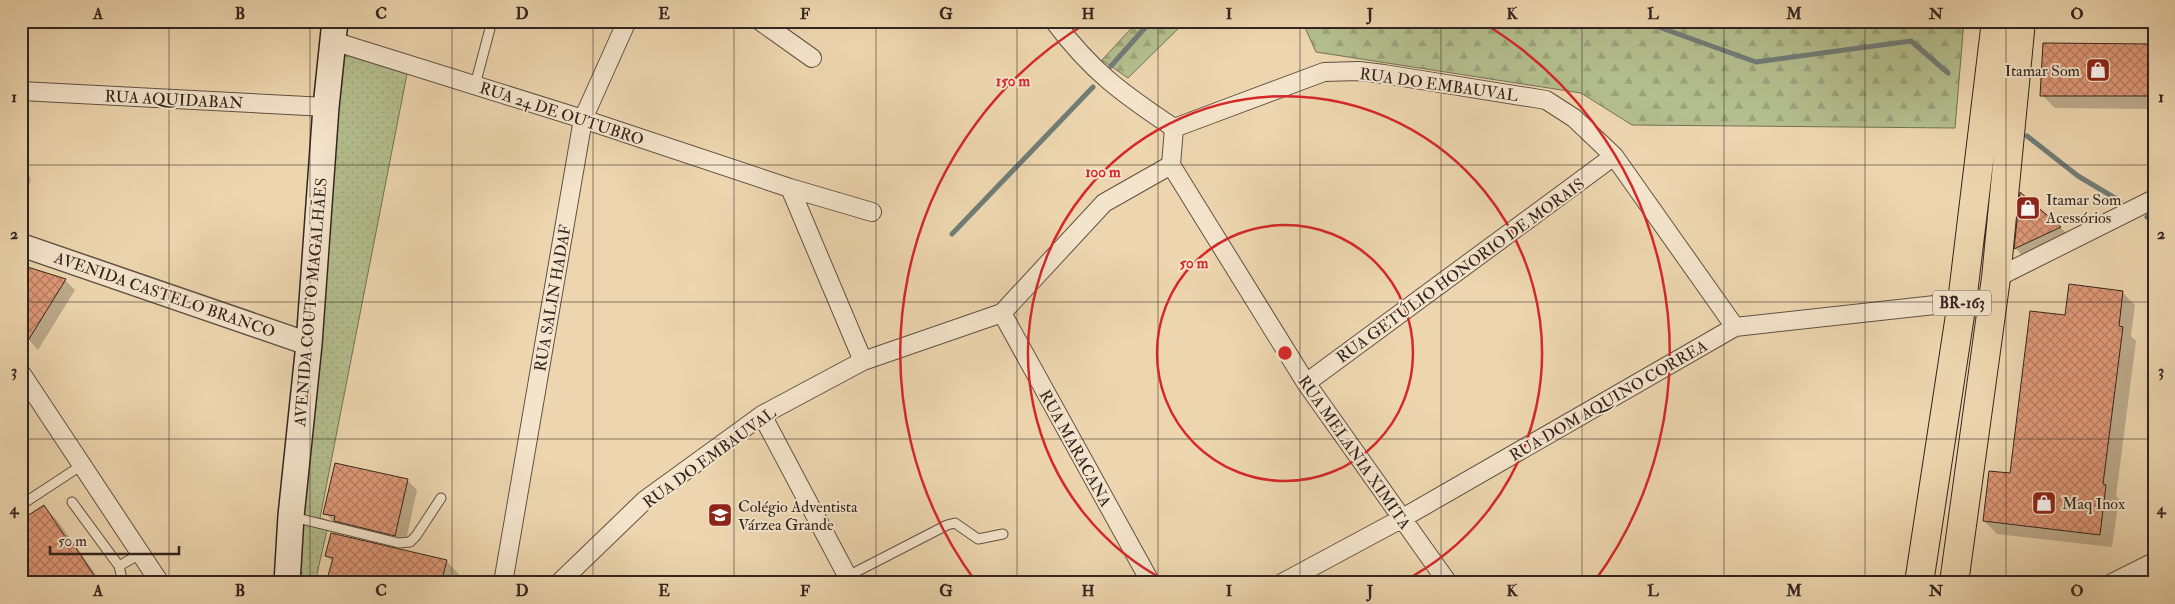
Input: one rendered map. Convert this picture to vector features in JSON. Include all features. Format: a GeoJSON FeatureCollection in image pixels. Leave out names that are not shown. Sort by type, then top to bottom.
{"type":"FeatureCollection","features":[{"type":"Feature","properties":{"kind":"main road","name":"BR-163"},"geometry":{"type":"LineString","coordinates":[[1919,583],[1962,302],[1996,21]]}},
{"type":"Feature","properties":{"kind":"main road","name":"BR-163"},"geometry":{"type":"LineString","coordinates":[[1954,583],[1996,278],[2020,21]]}},
{"type":"Feature","properties":{"kind":"main road","name":"AVENIDA COUTO MAGALHÃES"},"geometry":{"type":"LineString","coordinates":[[287,583],[290,516],[309,344],[326,108],[334,31]]}},
{"type":"Feature","properties":{"kind":"street","name":"RUA SALIN HADAF"},"geometry":{"type":"LineString","coordinates":[[503,583],[583,119],[627,21]]}},
{"type":"Feature","properties":{"kind":"street"},"geometry":{"type":"LineString","coordinates":[[760,21],[812,58]]}},
{"type":"Feature","properties":{"kind":"street"},"geometry":{"type":"LineString","coordinates":[[1054,21],[1073,47],[1100,75],[1126,96],[1174,128],[1171,165]]}},
{"type":"Feature","properties":{"kind":"street","name":"RUA 24 DE OUTUBRO"},"geometry":{"type":"LineString","coordinates":[[334,31],[475,85],[790,188],[872,212]]}},
{"type":"Feature","properties":{"kind":"street","name":"RUA DO EMBAUVAL"},"geometry":{"type":"LineString","coordinates":[[1174,128],[1324,72],[1359,72],[1501,91],[1546,100],[1574,118],[1614,156],[1734,327]]}},
{"type":"Feature","properties":{"kind":"street","name":"RUA AQUIDABAN"},"geometry":{"type":"LineString","coordinates":[[21,91],[326,108]]}},
{"type":"Feature","properties":{"kind":"street","name":"RUA GETÚLIO HONORIO DE MORAIS"},"geometry":{"type":"LineString","coordinates":[[1306,383],[1614,156]]}},
{"type":"Feature","properties":{"kind":"street","name":"RUA DO EMBAUVAL"},"geometry":{"type":"LineString","coordinates":[[559,583],[645,500],[762,415],[863,361],[1002,313],[1104,203],[1171,165]]}},
{"type":"Feature","properties":{"kind":"street","name":"RUA MELANIA XIMITA"},"geometry":{"type":"LineString","coordinates":[[1171,165],[1306,383],[1448,583]]}},
{"type":"Feature","properties":{"kind":"street"},"geometry":{"type":"LineString","coordinates":[[790,188],[863,361]]}},
{"type":"Feature","properties":{"kind":"street"},"geometry":{"type":"LineString","coordinates":[[1996,278],[2154,199]]}},
{"type":"Feature","properties":{"kind":"street","name":"AVENIDA CASTELO BRANCO"},"geometry":{"type":"LineString","coordinates":[[21,245],[309,344]]}},
{"type":"Feature","properties":{"kind":"street","name":"RUA DOM AQUINO CORREA"},"geometry":{"type":"LineString","coordinates":[[1282,583],[1401,519],[1734,327],[1962,302]]}},
{"type":"Feature","properties":{"kind":"street","name":"RUA MARACANA"},"geometry":{"type":"LineString","coordinates":[[1002,313],[1151,583]]}},
{"type":"Feature","properties":{"kind":"street"},"geometry":{"type":"LineString","coordinates":[[21,373],[160,583]]}},
{"type":"Feature","properties":{"kind":"street"},"geometry":{"type":"LineString","coordinates":[[762,415],[850,579]]}},
{"type":"Feature","properties":{"kind":"street"},"geometry":{"type":"LineString","coordinates":[[2112,583],[2133,578],[2154,562]]}},
{"type":"Feature","properties":{"kind":"lane"},"geometry":{"type":"LineString","coordinates":[[475,85],[492,21]]}},
{"type":"Feature","properties":{"kind":"lane"},"geometry":{"type":"LineString","coordinates":[[21,504],[82,465]]}},
{"type":"Feature","properties":{"kind":"lane"},"geometry":{"type":"LineString","coordinates":[[290,516],[399,543],[410,542],[441,498]]}},
{"type":"Feature","properties":{"kind":"lane"},"geometry":{"type":"LineString","coordinates":[[72,502],[118,566],[123,583]]}},
{"type":"Feature","properties":{"kind":"lane"},"geometry":{"type":"LineString","coordinates":[[850,579],[947,525],[955,523],[978,538],[1003,534]]}},
{"type":"Feature","properties":{"kind":"lane"},"geometry":{"type":"LineString","coordinates":[[118,566],[140,554]]}},
{"type":"Feature","properties":{"kind":"green space"},"geometry":{"type":"Polygon","coordinates":[[[1138,21],[1186,21],[1128,78],[1102,60],[1138,21]]]}},
{"type":"Feature","properties":{"kind":"green space"},"geometry":{"type":"Polygon","coordinates":[[[1302,21],[1964,21],[1955,128],[1632,125],[1581,93],[1316,52],[1302,21]]]}},
{"type":"Feature","properties":{"kind":"green space"},"geometry":{"type":"Polygon","coordinates":[[[344,56],[407,74],[320,518],[329,521],[315,583],[303,578],[296,557],[337,65],[344,56]]]}},
{"type":"Feature","properties":{"kind":"building","name":"Itamar Som"},"geometry":{"type":"Polygon","coordinates":[[[2043,43],[2154,44],[2154,96],[2040,96],[2043,43]]]}},
{"type":"Feature","properties":{"kind":"building","name":"Itamar Som Acessórios"},"geometry":{"type":"Polygon","coordinates":[[[2020,192],[2061,227],[2014,249],[2020,192]]]}},
{"type":"Feature","properties":{"kind":"building"},"geometry":{"type":"Polygon","coordinates":[[[21,265],[66,279],[21,352],[21,265]]]}},
{"type":"Feature","properties":{"kind":"building"},"geometry":{"type":"Polygon","coordinates":[[[2069,284],[2123,291],[2119,326],[2123,327],[2103,484],[2106,485],[2100,535],[1983,521],[1989,471],[2010,473],[2030,311],[2065,315],[2069,284]]]}},
{"type":"Feature","properties":{"kind":"building"},"geometry":{"type":"Polygon","coordinates":[[[335,463],[408,479],[395,536],[334,521],[335,516],[323,514],[335,463]]]}},
{"type":"Feature","properties":{"kind":"building"},"geometry":{"type":"Polygon","coordinates":[[[44,505],[68,541],[70,539],[99,583],[21,583],[21,520],[44,505]]]}},
{"type":"Feature","properties":{"kind":"building"},"geometry":{"type":"Polygon","coordinates":[[[331,533],[447,560],[441,583],[326,583],[333,558],[325,556],[331,533]]]}},
{"type":"Feature","properties":{"kind":"waterway"},"geometry":{"type":"LineString","coordinates":[[1111,66],[1151,21]]}},
{"type":"Feature","properties":{"kind":"waterway"},"geometry":{"type":"LineString","coordinates":[[1642,21],[1756,62],[1911,41],[1948,73]]}},
{"type":"Feature","properties":{"kind":"waterway"},"geometry":{"type":"LineString","coordinates":[[952,234],[1093,87]]}},
{"type":"Feature","properties":{"kind":"waterway"},"geometry":{"type":"LineString","coordinates":[[2027,136],[2078,176],[2120,201]]}},
{"type":"Feature","properties":{"kind":"waterway"},"geometry":{"type":"LineString","coordinates":[[2147,217],[2154,221]]}},
{"type":"Feature","properties":{"kind":"place","name":"Itamar Som"},"geometry":{"type":"Point","coordinates":[2098,70]}},
{"type":"Feature","properties":{"kind":"place","name":"Itamar Som Acessórios"},"geometry":{"type":"Point","coordinates":[2028,208]}},
{"type":"Feature","properties":{"kind":"place","name":"Maq Inox"},"geometry":{"type":"Point","coordinates":[2044,503]}},
{"type":"Feature","properties":{"kind":"place","name":"Colégio Adventista Várzea Grande"},"geometry":{"type":"Point","coordinates":[720,515]}}]}
